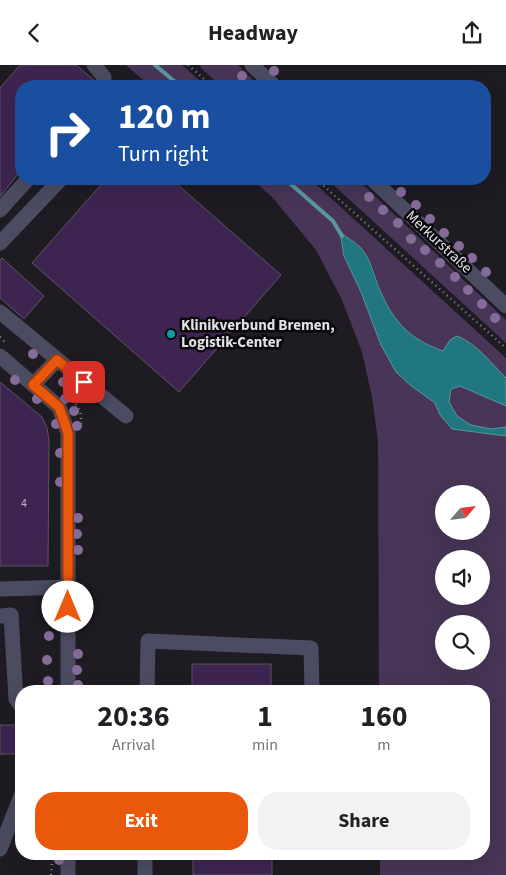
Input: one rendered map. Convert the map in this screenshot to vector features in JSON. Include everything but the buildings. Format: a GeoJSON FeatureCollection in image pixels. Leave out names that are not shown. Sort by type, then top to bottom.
{"type":"FeatureCollection","features":[{"type":"Feature","properties":{"kind":"street"},"geometry":{"type":"LineString","coordinates":[[94,65],[104,77],[104,80]]}},
{"type":"Feature","properties":{"kind":"street"},"geometry":{"type":"LineString","coordinates":[[252,65],[268,80]]}},
{"type":"Feature","properties":{"kind":"street"},"geometry":{"type":"LineString","coordinates":[[0,210],[23,185]]}},
{"type":"Feature","properties":{"kind":"street"},"geometry":{"type":"LineString","coordinates":[[0,243],[55,185]]}},
{"type":"Feature","properties":{"kind":"street","name":"Merkurstraße"},"geometry":{"type":"LineString","coordinates":[[378,185],[506,306]]}},
{"type":"Feature","properties":{"kind":"street"},"geometry":{"type":"LineString","coordinates":[[0,312],[126,416]]}},
{"type":"Feature","properties":{"kind":"street"},"geometry":{"type":"LineString","coordinates":[[0,356],[59,407],[68,433],[68,685]]}},
{"type":"Feature","properties":{"kind":"street"},"geometry":{"type":"LineString","coordinates":[[33,385],[57,360]]}},
{"type":"Feature","properties":{"kind":"street"},"geometry":{"type":"LineString","coordinates":[[0,589],[68,587]]}},
{"type":"Feature","properties":{"kind":"street"},"geometry":{"type":"LineString","coordinates":[[0,616],[11,615],[15,685]]}},
{"type":"Feature","properties":{"kind":"street"},"geometry":{"type":"LineString","coordinates":[[147,685],[148,641],[311,648],[312,685]]}},
{"type":"Feature","properties":{"kind":"street"},"geometry":{"type":"LineString","coordinates":[[0,849],[15,811]]}},
{"type":"Feature","properties":{"kind":"street"},"geometry":{"type":"LineString","coordinates":[[68,860],[68,875]]}},
{"type":"Feature","properties":{"kind":"street"},"geometry":{"type":"LineString","coordinates":[[145,860],[145,875]]}},
{"type":"Feature","properties":{"kind":"path"},"geometry":{"type":"LineString","coordinates":[[188,65],[205,80]]}},
{"type":"Feature","properties":{"kind":"path"},"geometry":{"type":"LineString","coordinates":[[323,185],[506,348]]}},
{"type":"Feature","properties":{"kind":"path"},"geometry":{"type":"LineString","coordinates":[[51,875],[52,860]]}},
{"type":"Feature","properties":{"kind":"shaded area"},"geometry":{"type":"Polygon","coordinates":[[[126,65],[182,65],[199,80],[143,80],[126,65]]]}},
{"type":"Feature","properties":{"kind":"shaded area"},"geometry":{"type":"Polygon","coordinates":[[[200,65],[238,65],[253,80],[214,80],[200,65]]]}},
{"type":"Feature","properties":{"kind":"shaded area"},"geometry":{"type":"Polygon","coordinates":[[[259,185],[317,185],[506,358],[506,378],[499,371],[450,340],[443,351],[424,344],[408,334],[381,295],[373,268],[363,250],[340,233],[344,256],[361,292],[381,345],[396,372],[435,403],[440,415],[467,431],[506,436],[506,875],[380,875],[380,860],[490,860],[490,685],[379,685],[378,441],[372,397],[362,352],[342,300],[316,250],[273,198],[259,185]]]}},
{"type":"Feature","properties":{"kind":"shaded area"},"geometry":{"type":"Polygon","coordinates":[[[334,185],[363,185],[506,320],[506,343],[334,185]]]}},
{"type":"Feature","properties":{"kind":"shaded area"},"geometry":{"type":"Polygon","coordinates":[[[460,386],[506,406],[506,427],[491,429],[471,425],[457,416],[449,402],[451,389],[460,386]]]}},
{"type":"Feature","properties":{"kind":"water"},"geometry":{"type":"Polygon","coordinates":[[[340,232],[362,249],[370,262],[387,306],[406,330],[422,342],[443,351],[450,340],[457,336],[464,339],[489,360],[506,378],[506,406],[460,386],[451,389],[449,402],[457,416],[471,425],[491,429],[506,427],[506,436],[452,429],[440,415],[435,403],[396,372],[381,345],[361,292],[344,256],[340,232]]]}},
{"type":"Feature","properties":{"kind":"waterway"},"geometry":{"type":"LineString","coordinates":[[155,65],[173,80]]}},
{"type":"Feature","properties":{"kind":"waterway"},"geometry":{"type":"LineString","coordinates":[[292,185],[333,221],[342,236]]}},
{"type":"Feature","properties":{"kind":"place","name":"Klinikverbund Bremen, Logistik-Center"},"geometry":{"type":"Point","coordinates":[171,334]}},
{"type":"Feature","properties":{"kind":"route"},"geometry":{"type":"LineString","coordinates":[[68,607],[68,433],[59,407],[33,385],[57,360],[84,382]]}}]}
